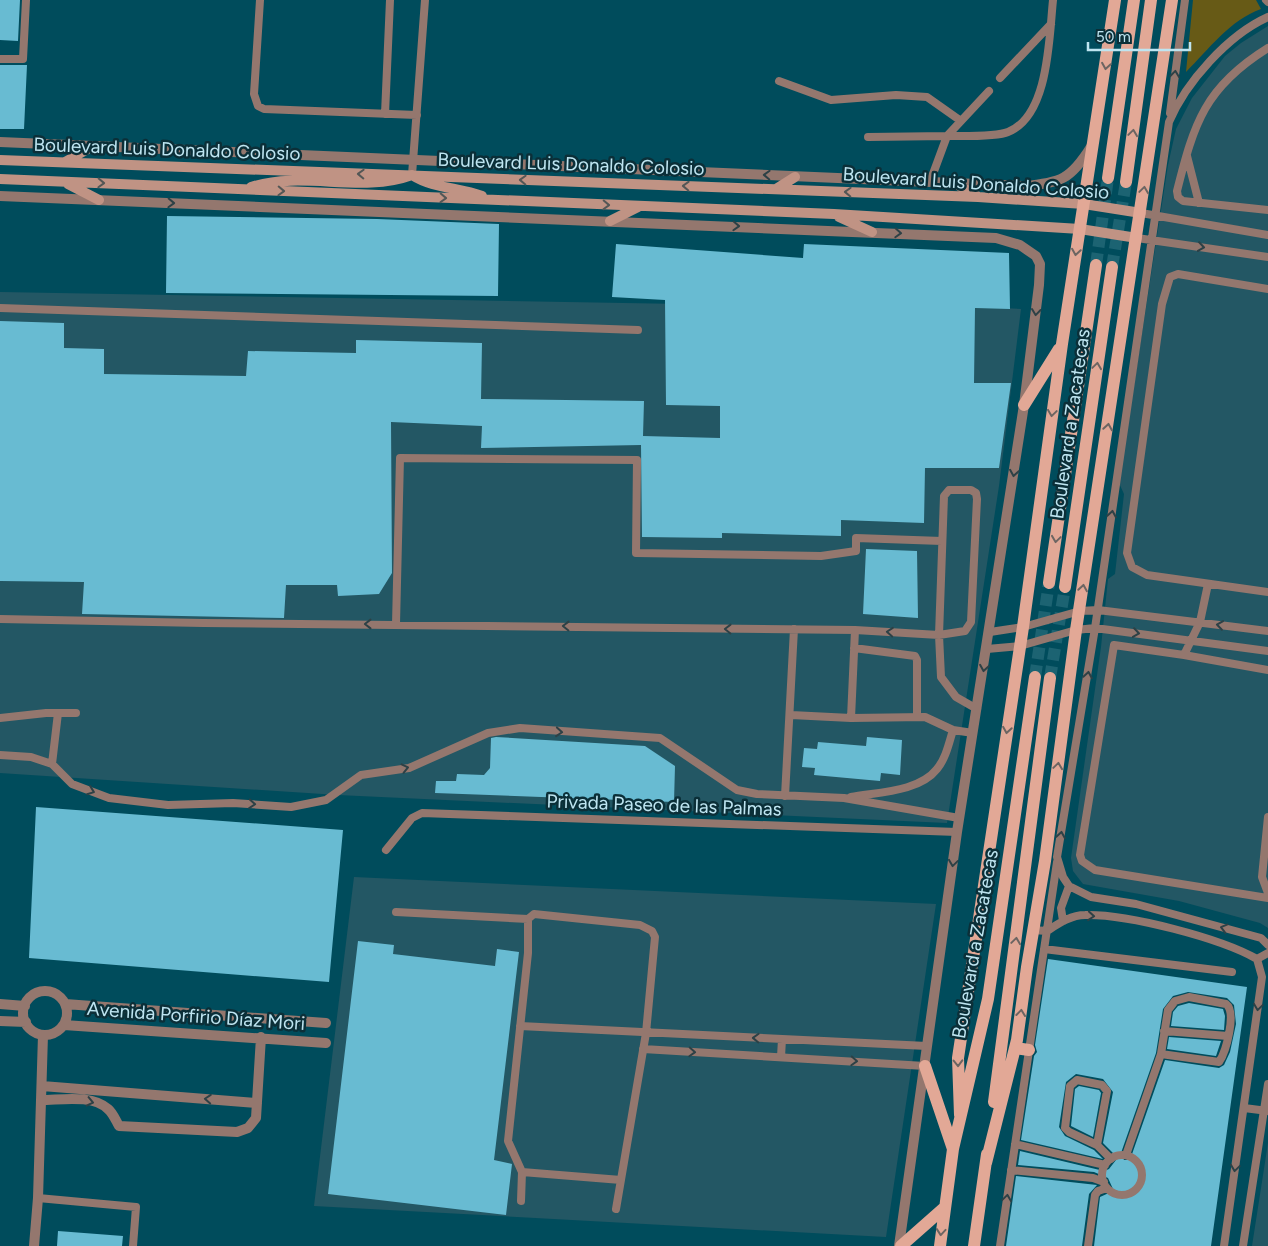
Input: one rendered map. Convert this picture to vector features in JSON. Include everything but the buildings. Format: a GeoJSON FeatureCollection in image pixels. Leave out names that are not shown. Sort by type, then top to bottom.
{"type":"FeatureCollection","features":[{"type":"Feature","properties":{"kind":"main road"},"geometry":{"type":"LineString","coordinates":[[960,1115],[958,1058],[1023,627],[1062,344],[1115,0]]}},
{"type":"Feature","properties":{"kind":"main road"},"geometry":{"type":"LineString","coordinates":[[1108,178],[1134,0]]}},
{"type":"Feature","properties":{"kind":"main road"},"geometry":{"type":"LineString","coordinates":[[1126,182],[1151,0]]}},
{"type":"Feature","properties":{"kind":"main road"},"geometry":{"type":"LineString","coordinates":[[986,1163],[1015,1048],[1045,861],[1076,630],[1118,366],[1172,0]]}},
{"type":"Feature","properties":{"kind":"main road"},"geometry":{"type":"LineString","coordinates":[[64,163],[93,146]]}},
{"type":"Feature","properties":{"kind":"main road","name":"Boulevard Luis Donaldo Colosio"},"geometry":{"type":"LineString","coordinates":[[0,160],[978,196],[1084,204],[1141,213]]}},
{"type":"Feature","properties":{"kind":"main road"},"geometry":{"type":"LineString","coordinates":[[245,189],[268,182],[289,180],[393,182],[412,175],[425,183],[461,189],[490,200]]}},
{"type":"Feature","properties":{"kind":"main road"},"geometry":{"type":"LineString","coordinates":[[776,189],[795,177]]}},
{"type":"Feature","properties":{"kind":"main road","name":"Boulevard Luis Donaldo Colosio"},"geometry":{"type":"LineString","coordinates":[[0,179],[834,214],[1080,230],[1137,238]]}},
{"type":"Feature","properties":{"kind":"main road"},"geometry":{"type":"LineString","coordinates":[[64,182],[99,200]]}},
{"type":"Feature","properties":{"kind":"main road"},"geometry":{"type":"LineString","coordinates":[[956,184],[978,196]]}},
{"type":"Feature","properties":{"kind":"main road"},"geometry":{"type":"LineString","coordinates":[[610,221],[640,206]]}},
{"type":"Feature","properties":{"kind":"main road"},"geometry":{"type":"LineString","coordinates":[[834,214],[872,232]]}},
{"type":"Feature","properties":{"kind":"main road","name":"Boulevard a Zacatecas"},"geometry":{"type":"LineString","coordinates":[[1049,583],[1096,265]]}},
{"type":"Feature","properties":{"kind":"main road","name":"Boulevard a Zacatecas"},"geometry":{"type":"LineString","coordinates":[[1065,587],[1112,267]]}},
{"type":"Feature","properties":{"kind":"main road"},"geometry":{"type":"LineString","coordinates":[[1024,405],[1062,344]]}},
{"type":"Feature","properties":{"kind":"main road","name":"Boulevard a Zacatecas"},"geometry":{"type":"LineString","coordinates":[[940,1246],[953,1149],[988,1000],[1036,677]]}},
{"type":"Feature","properties":{"kind":"main road","name":"Boulevard a Zacatecas"},"geometry":{"type":"LineString","coordinates":[[974,1246],[1050,678]]}},
{"type":"Feature","properties":{"kind":"main road"},"geometry":{"type":"LineString","coordinates":[[1015,1048],[1029,1050]]}},
{"type":"Feature","properties":{"kind":"main road"},"geometry":{"type":"LineString","coordinates":[[925,1066],[953,1149]]}},
{"type":"Feature","properties":{"kind":"main road"},"geometry":{"type":"LineString","coordinates":[[900,1246],[944,1208]]}},
{"type":"Feature","properties":{"kind":"street","name":"Boulevard Luis Donaldo Colosio"},"geometry":{"type":"LineString","coordinates":[[0,142],[1024,186],[1046,184],[1073,172],[1094,142]]}},
{"type":"Feature","properties":{"kind":"street"},"geometry":{"type":"LineString","coordinates":[[0,196],[996,238],[1020,245],[1036,256],[1040,264],[1024,405],[990,632],[957,832],[900,1246]]}},
{"type":"Feature","properties":{"kind":"street","name":"Avenida Porfirio Díaz Mori"},"geometry":{"type":"LineString","coordinates":[[24,1006],[32,995],[44,991],[57,994],[65,1004],[67,1018],[64,1025],[55,1033],[43,1035]]}},
{"type":"Feature","properties":{"kind":"street"},"geometry":{"type":"LineString","coordinates":[[0,1004],[24,1006],[26,1022],[32,1031],[43,1035],[38,1198],[34,1246]]}},
{"type":"Feature","properties":{"kind":"street","name":"Avenida Porfirio Díaz Mori"},"geometry":{"type":"LineString","coordinates":[[65,1004],[326,1023]]}},
{"type":"Feature","properties":{"kind":"street"},"geometry":{"type":"LineString","coordinates":[[0,1021],[26,1022]]}},
{"type":"Feature","properties":{"kind":"street","name":"Avenida Porfirio Díaz Mori"},"geometry":{"type":"LineString","coordinates":[[64,1025],[261,1037],[326,1043]]}},
{"type":"Feature","properties":{"kind":"street"},"geometry":{"type":"LineString","coordinates":[[42,1100],[84,1100],[99,1104],[108,1109],[119,1126],[237,1132],[248,1128],[256,1118],[261,1037]]}},
{"type":"Feature","properties":{"kind":"street"},"geometry":{"type":"LineString","coordinates":[[42,1086],[257,1103]]}},
{"type":"Feature","properties":{"kind":"lane"},"geometry":{"type":"LineString","coordinates":[[0,59],[23,59],[26,0]]}},
{"type":"Feature","properties":{"kind":"lane"},"geometry":{"type":"LineString","coordinates":[[260,0],[254,99],[258,106],[264,108],[417,115]]}},
{"type":"Feature","properties":{"kind":"lane"},"geometry":{"type":"LineString","coordinates":[[385,114],[390,0]]}},
{"type":"Feature","properties":{"kind":"lane"},"geometry":{"type":"LineString","coordinates":[[412,175],[425,0]]}},
{"type":"Feature","properties":{"kind":"lane"},"geometry":{"type":"LineString","coordinates":[[868,137],[947,136],[1008,132],[1031,114],[1044,78],[1053,0]]}},
{"type":"Feature","properties":{"kind":"lane"},"geometry":{"type":"LineString","coordinates":[[1000,1246],[1057,858],[1098,610],[1134,368],[1185,0]]}},
{"type":"Feature","properties":{"kind":"lane"},"geometry":{"type":"LineString","coordinates":[[1169,122],[1184,93],[1217,55],[1244,30],[1268,17]]}},
{"type":"Feature","properties":{"kind":"lane"},"geometry":{"type":"LineString","coordinates":[[1000,78],[1051,24]]}},
{"type":"Feature","properties":{"kind":"lane"},"geometry":{"type":"LineString","coordinates":[[1268,48],[1241,66],[1218,88],[1192,134],[1177,191],[1178,197],[1182,200],[1268,210]]}},
{"type":"Feature","properties":{"kind":"lane"},"geometry":{"type":"LineString","coordinates":[[779,81],[831,100],[896,95],[927,97],[960,121]]}},
{"type":"Feature","properties":{"kind":"lane"},"geometry":{"type":"LineString","coordinates":[[930,182],[947,136],[989,91]]}},
{"type":"Feature","properties":{"kind":"lane"},"geometry":{"type":"LineString","coordinates":[[1186,154],[1199,203]]}},
{"type":"Feature","properties":{"kind":"lane"},"geometry":{"type":"LineString","coordinates":[[1141,213],[1268,235]]}},
{"type":"Feature","properties":{"kind":"lane"},"geometry":{"type":"LineString","coordinates":[[1137,238],[1268,257]]}},
{"type":"Feature","properties":{"kind":"lane"},"geometry":{"type":"LineString","coordinates":[[1268,289],[1178,274],[1170,277],[1162,304],[1127,554],[1128,561],[1137,572],[1146,576],[1268,592]]}},
{"type":"Feature","properties":{"kind":"lane"},"geometry":{"type":"LineString","coordinates":[[0,308],[638,330]]}},
{"type":"Feature","properties":{"kind":"lane"},"geometry":{"type":"LineString","coordinates":[[1118,366],[1134,368]]}},
{"type":"Feature","properties":{"kind":"lane"},"geometry":{"type":"LineString","coordinates":[[396,624],[400,458],[637,460],[636,553],[821,556],[856,551],[856,538],[942,541]]}},
{"type":"Feature","properties":{"kind":"lane"},"geometry":{"type":"LineString","coordinates":[[0,619],[855,630],[939,635],[965,631],[971,622],[976,493],[971,490],[945,492],[939,635],[941,677],[956,697],[977,709]]}},
{"type":"Feature","properties":{"kind":"lane"},"geometry":{"type":"LineString","coordinates":[[1184,654],[1200,622],[1208,584]]}},
{"type":"Feature","properties":{"kind":"lane"},"geometry":{"type":"LineString","coordinates":[[990,632],[1023,627],[1080,611],[1098,610],[1268,631]]}},
{"type":"Feature","properties":{"kind":"lane"},"geometry":{"type":"LineString","coordinates":[[987,649],[1020,646],[1076,630],[1095,628],[1268,651]]}},
{"type":"Feature","properties":{"kind":"lane"},"geometry":{"type":"LineString","coordinates":[[785,796],[791,715],[794,629]]}},
{"type":"Feature","properties":{"kind":"lane"},"geometry":{"type":"LineString","coordinates":[[851,718],[855,630]]}},
{"type":"Feature","properties":{"kind":"lane"},"geometry":{"type":"LineString","coordinates":[[1268,670],[1184,654],[1114,645],[1080,855],[1082,861],[1095,870],[1268,898]]}},
{"type":"Feature","properties":{"kind":"lane"},"geometry":{"type":"LineString","coordinates":[[854,648],[915,656],[917,660],[917,717]]}},
{"type":"Feature","properties":{"kind":"lane"},"geometry":{"type":"LineString","coordinates":[[52,764],[58,713]]}},
{"type":"Feature","properties":{"kind":"lane"},"geometry":{"type":"LineString","coordinates":[[0,718],[76,713]]}},
{"type":"Feature","properties":{"kind":"lane"},"geometry":{"type":"LineString","coordinates":[[791,715],[851,718],[917,717],[935,720],[953,730],[973,733]]}},
{"type":"Feature","properties":{"kind":"lane"},"geometry":{"type":"LineString","coordinates":[[0,754],[31,757],[52,764],[72,784],[109,798],[168,805],[233,803],[291,807],[326,800],[361,775],[408,768],[488,733],[520,728],[660,738],[737,790],[785,796],[844,798],[960,818]]}},
{"type":"Feature","properties":{"kind":"lane"},"geometry":{"type":"LineString","coordinates":[[844,798],[900,789],[924,780],[937,770],[945,756],[953,730]]}},
{"type":"Feature","properties":{"kind":"lane","name":"Privada Paseo de las Palmas"},"geometry":{"type":"LineString","coordinates":[[386,850],[412,818],[422,813],[957,832]]}},
{"type":"Feature","properties":{"kind":"lane"},"geometry":{"type":"LineString","coordinates":[[1268,817],[1262,877],[1268,893]]}},
{"type":"Feature","properties":{"kind":"lane"},"geometry":{"type":"LineString","coordinates":[[1057,858],[1063,877],[1069,886],[1091,897],[1136,904],[1261,938],[1268,945]]}},
{"type":"Feature","properties":{"kind":"lane"},"geometry":{"type":"LineString","coordinates":[[1063,921],[1060,908],[1069,886]]}},
{"type":"Feature","properties":{"kind":"lane"},"geometry":{"type":"LineString","coordinates":[[396,912],[528,919],[534,914],[640,925],[652,931],[655,937],[644,1049],[616,1209]]}},
{"type":"Feature","properties":{"kind":"lane"},"geometry":{"type":"LineString","coordinates":[[1033,930],[1047,931],[1063,921],[1083,915],[1138,920],[1239,949],[1257,959],[1262,977],[1224,1246]]}},
{"type":"Feature","properties":{"kind":"lane"},"geometry":{"type":"LineString","coordinates":[[521,1201],[522,1172],[508,1141],[528,953],[528,919]]}},
{"type":"Feature","properties":{"kind":"lane"},"geometry":{"type":"LineString","coordinates":[[1044,949],[1232,972]]}},
{"type":"Feature","properties":{"kind":"lane"},"geometry":{"type":"LineString","coordinates":[[1257,959],[1268,953]]}},
{"type":"Feature","properties":{"kind":"lane"},"geometry":{"type":"LineString","coordinates":[[1126,1155],[1161,1054],[1168,1010],[1175,1001],[1189,997],[1226,1004],[1230,1008],[1232,1012],[1228,1036],[1220,1062],[1161,1054]]}},
{"type":"Feature","properties":{"kind":"lane"},"geometry":{"type":"LineString","coordinates":[[520,1026],[927,1046]]}},
{"type":"Feature","properties":{"kind":"lane"},"geometry":{"type":"LineString","coordinates":[[1164,1031],[1228,1036]]}},
{"type":"Feature","properties":{"kind":"lane"},"geometry":{"type":"LineString","coordinates":[[781,1057],[782,1039]]}},
{"type":"Feature","properties":{"kind":"lane"},"geometry":{"type":"LineString","coordinates":[[644,1049],[925,1066]]}},
{"type":"Feature","properties":{"kind":"lane"},"geometry":{"type":"LineString","coordinates":[[1097,1145],[1107,1091],[1102,1085],[1076,1080],[1070,1086],[1065,1128],[1069,1132],[1097,1145],[1108,1162]]}},
{"type":"Feature","properties":{"kind":"lane"},"geometry":{"type":"LineString","coordinates":[[1242,1246],[1266,1111],[1268,1084]]}},
{"type":"Feature","properties":{"kind":"lane"},"geometry":{"type":"LineString","coordinates":[[1244,1108],[1266,1111]]}},
{"type":"Feature","properties":{"kind":"lane"},"geometry":{"type":"LineString","coordinates":[[1011,1170],[1093,1178],[1116,1194],[1127,1194],[1137,1189],[1142,1180],[1142,1169],[1136,1160],[1126,1155],[1108,1162],[1014,1144]]}},
{"type":"Feature","properties":{"kind":"lane"},"geometry":{"type":"LineString","coordinates":[[1105,1185],[1102,1173],[1108,1162]]}},
{"type":"Feature","properties":{"kind":"lane"},"geometry":{"type":"LineString","coordinates":[[522,1172],[621,1180]]}},
{"type":"Feature","properties":{"kind":"lane"},"geometry":{"type":"LineString","coordinates":[[1088,1246],[1095,1195],[1105,1185]]}},
{"type":"Feature","properties":{"kind":"lane"},"geometry":{"type":"LineString","coordinates":[[38,1198],[136,1207],[132,1246]]}},
{"type":"Feature","properties":{"kind":"shaded area"},"geometry":{"type":"Polygon","coordinates":[[[1193,0],[1256,0],[1261,9],[1239,20],[1186,72],[1193,0]]]}},
{"type":"Feature","properties":{"kind":"shaded area"},"geometry":{"type":"Polygon","coordinates":[[[1268,26],[1268,928],[1260,923],[1179,901],[1083,884],[1073,871],[1071,858],[1101,647],[1108,579],[1115,574],[1124,494],[1119,483],[1168,165],[1176,129],[1192,98],[1225,56],[1241,43],[1268,26]]]}},
{"type":"Feature","properties":{"kind":"shaded area"},"geometry":{"type":"Polygon","coordinates":[[[0,292],[740,305],[957,306],[1021,309],[999,486],[947,823],[338,795],[0,773],[0,292]]]}},
{"type":"Feature","properties":{"kind":"shaded area"},"geometry":{"type":"Polygon","coordinates":[[[354,877],[936,904],[886,1237],[314,1206],[354,877]]]}},
{"type":"Feature","properties":{"kind":"shaded area"},"geometry":{"type":"Polygon","coordinates":[[[1268,1143],[1268,1246],[1252,1246],[1268,1143]]]}},
{"type":"Feature","properties":{"kind":"tunnel"},"geometry":{"type":"LineString","coordinates":[[1096,265],[1108,178]]}},
{"type":"Feature","properties":{"kind":"tunnel"},"geometry":{"type":"LineString","coordinates":[[1112,267],[1126,182]]}},
{"type":"Feature","properties":{"kind":"tunnel"},"geometry":{"type":"LineString","coordinates":[[1035,677],[1049,583]]}},
{"type":"Feature","properties":{"kind":"tunnel"},"geometry":{"type":"LineString","coordinates":[[1050,678],[1065,587]]}}]}
